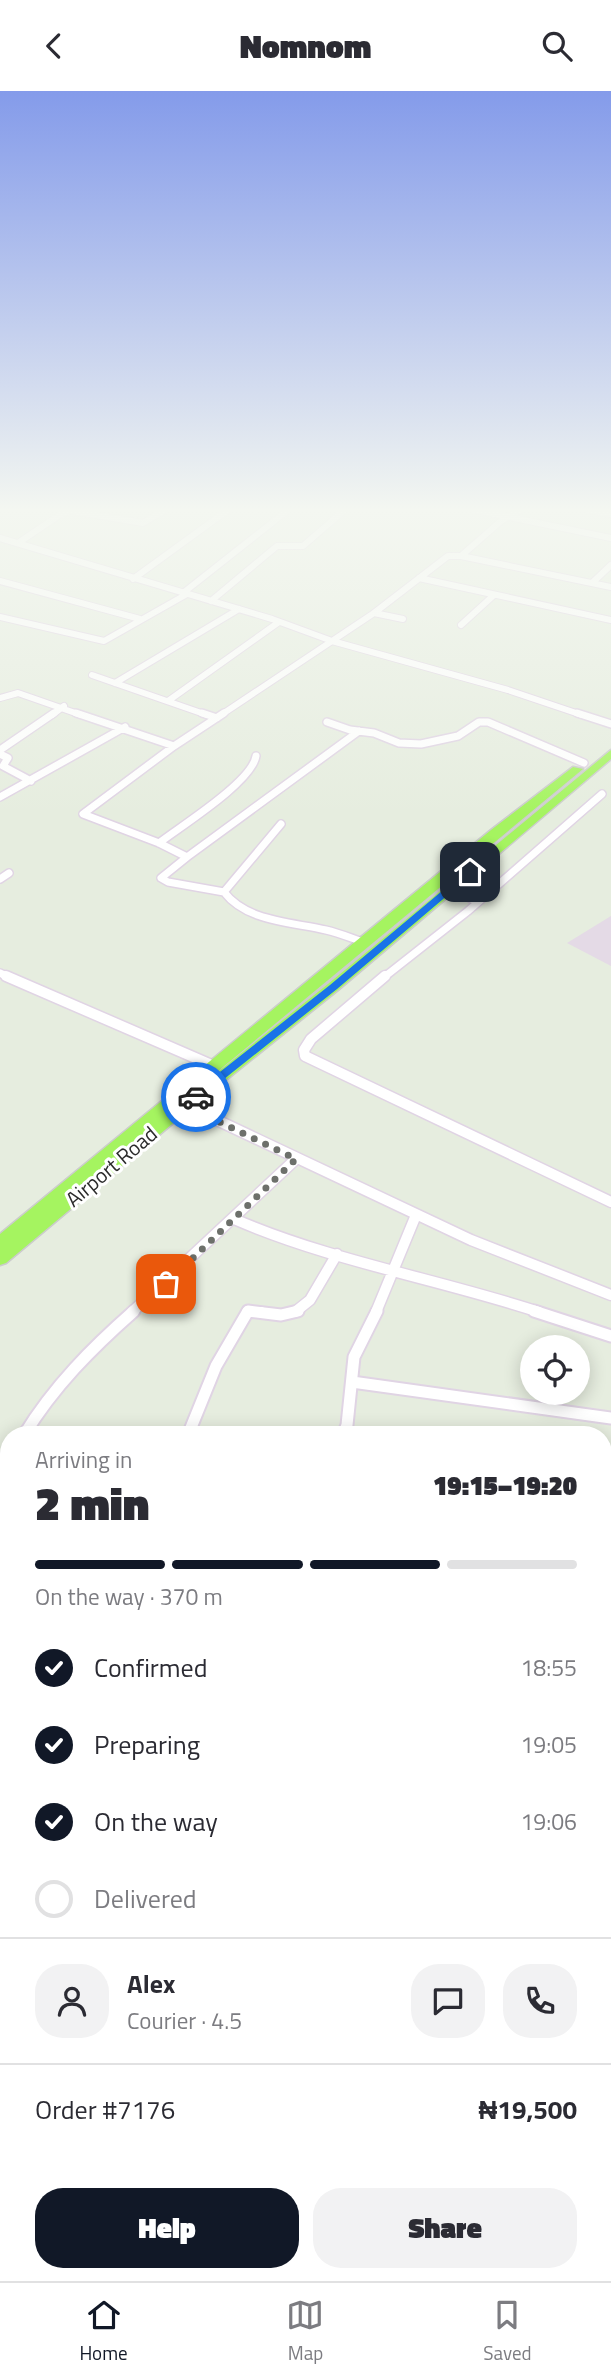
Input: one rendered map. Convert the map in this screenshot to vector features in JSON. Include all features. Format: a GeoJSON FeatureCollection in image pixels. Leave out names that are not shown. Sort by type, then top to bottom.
{"type":"FeatureCollection","features":[{"type":"Feature","properties":{"kind":"highway","name":"Airport Road"},"geometry":{"type":"LineString","coordinates":[[0,1259],[185,1105],[363,942],[611,741]]}},
{"type":"Feature","properties":{"kind":"highway","name":"Airport Road"},"geometry":{"type":"LineString","coordinates":[[0,1243],[214,1066],[314,989],[333,987],[611,753]]}},
{"type":"Feature","properties":{"kind":"street"},"geometry":{"type":"LineString","coordinates":[[104,609],[140,619]]}},
{"type":"Feature","properties":{"kind":"street"},"geometry":{"type":"LineString","coordinates":[[0,617],[101,641],[157,609]]}},
{"type":"Feature","properties":{"kind":"street"},"geometry":{"type":"LineString","coordinates":[[115,683],[239,609]]}},
{"type":"Feature","properties":{"kind":"street"},"geometry":{"type":"LineString","coordinates":[[240,609],[332,641],[508,690],[611,724]]}},
{"type":"Feature","properties":{"kind":"street"},"geometry":{"type":"LineString","coordinates":[[187,857],[159,843],[83,814],[174,745],[310,658],[379,609]]}},
{"type":"Feature","properties":{"kind":"street"},"geometry":{"type":"LineString","coordinates":[[461,625],[478,609]]}},
{"type":"Feature","properties":{"kind":"street"},"geometry":{"type":"LineString","coordinates":[[560,609],[611,620]]}},
{"type":"Feature","properties":{"kind":"street"},"geometry":{"type":"LineString","coordinates":[[374,613],[403,619]]}},
{"type":"Feature","properties":{"kind":"street"},"geometry":{"type":"LineString","coordinates":[[168,701],[279,622]]}},
{"type":"Feature","properties":{"kind":"street"},"geometry":{"type":"LineString","coordinates":[[92,675],[217,718]]}},
{"type":"Feature","properties":{"kind":"street"},"geometry":{"type":"LineString","coordinates":[[0,698],[18,693],[64,706],[174,745]]}},
{"type":"Feature","properties":{"kind":"street"},"geometry":{"type":"LineString","coordinates":[[31,781],[3,766],[8,758],[0,752],[64,706]]}},
{"type":"Feature","properties":{"kind":"street"},"geometry":{"type":"LineString","coordinates":[[327,722],[374,733],[399,743],[421,744],[458,736],[483,721],[507,728],[529,741],[584,763]]}},
{"type":"Feature","properties":{"kind":"street"},"geometry":{"type":"LineString","coordinates":[[0,797],[125,727]]}},
{"type":"Feature","properties":{"kind":"street"},"geometry":{"type":"LineString","coordinates":[[224,892],[189,887],[161,878],[272,792],[295,779],[326,753],[359,731]]}},
{"type":"Feature","properties":{"kind":"street"},"geometry":{"type":"LineString","coordinates":[[159,843],[242,779],[255,762],[256,756]]}},
{"type":"Feature","properties":{"kind":"street"},"geometry":{"type":"LineString","coordinates":[[602,795],[432,941],[375,984],[312,1039],[306,1045],[305,1056],[611,1202]]}},
{"type":"Feature","properties":{"kind":"street"},"geometry":{"type":"LineString","coordinates":[[224,892],[281,824]]}},
{"type":"Feature","properties":{"kind":"street"},"geometry":{"type":"LineString","coordinates":[[0,879],[9,873]]}},
{"type":"Feature","properties":{"kind":"street"},"geometry":{"type":"LineString","coordinates":[[450,889],[478,902]]}},
{"type":"Feature","properties":{"kind":"street"},"geometry":{"type":"LineString","coordinates":[[224,892],[230,902],[247,911],[330,931],[363,942]]}},
{"type":"Feature","properties":{"kind":"street"},"geometry":{"type":"LineString","coordinates":[[0,973],[214,1066]]}},
{"type":"Feature","properties":{"kind":"street"},"geometry":{"type":"LineString","coordinates":[[185,1105],[471,1240],[611,1295]]}},
{"type":"Feature","properties":{"kind":"street"},"geometry":{"type":"LineString","coordinates":[[30,1426],[88,1352],[296,1159]]}},
{"type":"Feature","properties":{"kind":"street"},"geometry":{"type":"LineString","coordinates":[[347,1426],[354,1357],[416,1215]]}},
{"type":"Feature","properties":{"kind":"street"},"geometry":{"type":"LineString","coordinates":[[233,1219],[276,1237],[477,1292],[611,1336]]}},
{"type":"Feature","properties":{"kind":"street"},"geometry":{"type":"LineString","coordinates":[[192,1426],[216,1366],[248,1311],[285,1315],[298,1312],[308,1303],[337,1254]]}},
{"type":"Feature","properties":{"kind":"street"},"geometry":{"type":"LineString","coordinates":[[352,1382],[552,1408],[611,1419]]}},
{"type":"Feature","properties":{"kind":"shaded area"},"geometry":{"type":"Polygon","coordinates":[[[611,916],[611,966],[567,943],[611,916]]]}},
{"type":"Feature","properties":{"kind":"way so far"},"geometry":{"type":"LineString","coordinates":[[166,1284],[296,1159],[185,1105],[196,1097]]}},
{"type":"Feature","properties":{"kind":"route"},"geometry":{"type":"LineString","coordinates":[[196,1097],[470,872]]}}]}
